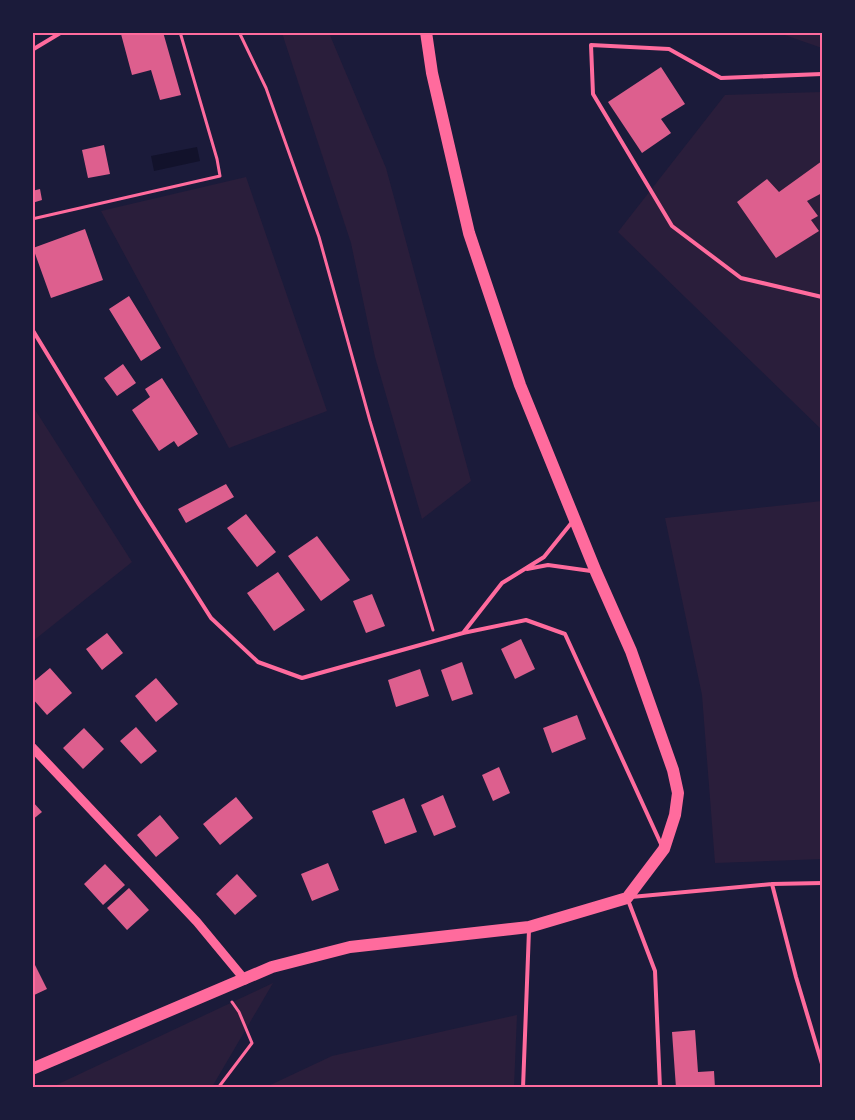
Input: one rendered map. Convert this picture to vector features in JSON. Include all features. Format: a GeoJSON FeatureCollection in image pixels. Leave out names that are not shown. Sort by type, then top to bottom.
{"type":"FeatureCollection","features":[{"type":"Feature","properties":{"kind":"main road"},"geometry":{"type":"LineString","coordinates":[[32,1069],[272,967],[350,946],[529,927],[627,898],[664,850],[675,815],[678,793],[673,770],[631,652],[520,386],[470,233],[432,73],[426,32]]}},
{"type":"Feature","properties":{"kind":"street"},"geometry":{"type":"LineString","coordinates":[[32,747],[198,922],[245,980]]}},
{"type":"Feature","properties":{"kind":"lane"},"geometry":{"type":"LineString","coordinates":[[32,50],[62,32]]}},
{"type":"Feature","properties":{"kind":"lane"},"geometry":{"type":"LineString","coordinates":[[822,74],[721,78],[669,49],[591,45],[593,94],[672,226],[741,278],[822,297]]}},
{"type":"Feature","properties":{"kind":"lane"},"geometry":{"type":"LineString","coordinates":[[32,328],[138,503],[211,618],[258,662],[302,678],[463,633],[526,620],[565,634],[664,850]]}},
{"type":"Feature","properties":{"kind":"lane"},"geometry":{"type":"LineString","coordinates":[[463,633],[502,583],[544,557],[575,519]]}},
{"type":"Feature","properties":{"kind":"lane"},"geometry":{"type":"LineString","coordinates":[[524,569],[548,565],[596,572]]}},
{"type":"Feature","properties":{"kind":"lane"},"geometry":{"type":"LineString","coordinates":[[660,1088],[655,971],[627,898],[772,884],[822,883]]}},
{"type":"Feature","properties":{"kind":"lane"},"geometry":{"type":"LineString","coordinates":[[772,884],[796,977],[822,1064]]}},
{"type":"Feature","properties":{"kind":"lane"},"geometry":{"type":"LineString","coordinates":[[522,1088],[529,927]]}},
{"type":"Feature","properties":{"kind":"path"},"geometry":{"type":"LineString","coordinates":[[32,219],[220,176],[217,159],[180,32]]}},
{"type":"Feature","properties":{"kind":"path"},"geometry":{"type":"LineString","coordinates":[[239,32],[266,88],[319,237],[370,422],[436,640]]}},
{"type":"Feature","properties":{"kind":"path"},"geometry":{"type":"LineString","coordinates":[[218,1088],[252,1043],[239,1012],[223,988]]}},
{"type":"Feature","properties":{"kind":"shaded area"},"geometry":{"type":"Polygon","coordinates":[[[282,33],[329,33],[386,168],[471,481],[422,519],[375,357],[351,243],[282,33]]]}},
{"type":"Feature","properties":{"kind":"shaded area"},"geometry":{"type":"Polygon","coordinates":[[[779,33],[822,33],[822,48],[779,33]]]}},
{"type":"Feature","properties":{"kind":"shaded area"},"geometry":{"type":"Polygon","coordinates":[[[822,92],[822,430],[618,232],[725,95],[822,92]]]}},
{"type":"Feature","properties":{"kind":"shaded area"},"geometry":{"type":"Polygon","coordinates":[[[197,147],[200,161],[154,171],[151,156],[197,147]]]}},
{"type":"Feature","properties":{"kind":"shaded area"},"geometry":{"type":"Polygon","coordinates":[[[246,177],[327,411],[229,448],[101,211],[246,177]]]}},
{"type":"Feature","properties":{"kind":"shaded area"},"geometry":{"type":"Polygon","coordinates":[[[32,405],[132,562],[33,641],[32,641],[32,405]]]}},
{"type":"Feature","properties":{"kind":"shaded area"},"geometry":{"type":"Polygon","coordinates":[[[822,501],[822,859],[715,863],[702,695],[665,518],[822,501]]]}},
{"type":"Feature","properties":{"kind":"shaded area"},"geometry":{"type":"Polygon","coordinates":[[[273,983],[212,1087],[52,1087],[273,983]]]}},
{"type":"Feature","properties":{"kind":"shaded area"},"geometry":{"type":"Polygon","coordinates":[[[517,1015],[514,1087],[266,1087],[332,1056],[517,1015]]]}},
{"type":"Feature","properties":{"kind":"building"},"geometry":{"type":"Polygon","coordinates":[[[125,32],[163,32],[181,95],[160,100],[151,70],[132,75],[121,34],[125,32]]]}},
{"type":"Feature","properties":{"kind":"building"},"geometry":{"type":"Polygon","coordinates":[[[661,67],[685,104],[661,119],[671,133],[642,153],[608,102],[661,67]]]}},
{"type":"Feature","properties":{"kind":"building"},"geometry":{"type":"Polygon","coordinates":[[[104,145],[110,174],[88,178],[82,150],[104,145]]]}},
{"type":"Feature","properties":{"kind":"building"},"geometry":{"type":"Polygon","coordinates":[[[822,161],[822,193],[807,201],[818,216],[811,220],[819,231],[776,258],[737,202],[767,179],[779,192],[822,161]]]}},
{"type":"Feature","properties":{"kind":"building"},"geometry":{"type":"Polygon","coordinates":[[[40,189],[42,200],[32,203],[32,191],[40,189]]]}},
{"type":"Feature","properties":{"kind":"building"},"geometry":{"type":"Polygon","coordinates":[[[85,229],[103,280],[51,298],[33,248],[85,229]]]}},
{"type":"Feature","properties":{"kind":"building"},"geometry":{"type":"Polygon","coordinates":[[[129,296],[161,348],[141,361],[109,309],[129,296]]]}},
{"type":"Feature","properties":{"kind":"building"},"geometry":{"type":"Polygon","coordinates":[[[123,364],[136,383],[117,396],[104,378],[123,364]]]}},
{"type":"Feature","properties":{"kind":"building"},"geometry":{"type":"Polygon","coordinates":[[[162,378],[198,434],[178,447],[174,441],[159,451],[132,410],[150,397],[145,389],[162,378]]]}},
{"type":"Feature","properties":{"kind":"building"},"geometry":{"type":"Polygon","coordinates":[[[226,484],[234,497],[186,523],[178,509],[226,484]]]}},
{"type":"Feature","properties":{"kind":"building"},"geometry":{"type":"Polygon","coordinates":[[[246,514],[276,552],[257,567],[227,528],[246,514]]]}},
{"type":"Feature","properties":{"kind":"building"},"geometry":{"type":"Polygon","coordinates":[[[317,536],[350,580],[321,601],[288,556],[317,536]]]}},
{"type":"Feature","properties":{"kind":"building"},"geometry":{"type":"Polygon","coordinates":[[[278,572],[305,610],[274,631],[247,593],[278,572]]]}},
{"type":"Feature","properties":{"kind":"building"},"geometry":{"type":"Polygon","coordinates":[[[372,594],[385,626],[366,633],[353,601],[372,594]]]}},
{"type":"Feature","properties":{"kind":"building"},"geometry":{"type":"Polygon","coordinates":[[[107,633],[123,653],[102,670],[86,649],[107,633]]]}},
{"type":"Feature","properties":{"kind":"building"},"geometry":{"type":"Polygon","coordinates":[[[521,639],[535,669],[515,679],[501,649],[521,639]]]}},
{"type":"Feature","properties":{"kind":"building"},"geometry":{"type":"Polygon","coordinates":[[[462,662],[473,694],[452,701],[441,670],[462,662]]]}},
{"type":"Feature","properties":{"kind":"building"},"geometry":{"type":"Polygon","coordinates":[[[50,668],[72,693],[47,715],[32,698],[32,683],[50,668]]]}},
{"type":"Feature","properties":{"kind":"building"},"geometry":{"type":"Polygon","coordinates":[[[420,669],[429,696],[396,707],[388,680],[420,669]]]}},
{"type":"Feature","properties":{"kind":"building"},"geometry":{"type":"Polygon","coordinates":[[[156,678],[178,704],[156,722],[135,696],[156,678]]]}},
{"type":"Feature","properties":{"kind":"building"},"geometry":{"type":"Polygon","coordinates":[[[577,715],[586,739],[552,753],[543,728],[577,715]]]}},
{"type":"Feature","properties":{"kind":"building"},"geometry":{"type":"Polygon","coordinates":[[[136,727],[157,751],[141,764],[120,741],[136,727]]]}},
{"type":"Feature","properties":{"kind":"building"},"geometry":{"type":"Polygon","coordinates":[[[84,728],[104,749],[83,769],[63,748],[84,728]]]}},
{"type":"Feature","properties":{"kind":"building"},"geometry":{"type":"Polygon","coordinates":[[[499,767],[510,793],[493,801],[482,775],[499,767]]]}},
{"type":"Feature","properties":{"kind":"building"},"geometry":{"type":"Polygon","coordinates":[[[443,795],[456,827],[434,836],[421,805],[443,795]]]}},
{"type":"Feature","properties":{"kind":"building"},"geometry":{"type":"Polygon","coordinates":[[[236,797],[253,818],[220,845],[203,824],[236,797]]]}},
{"type":"Feature","properties":{"kind":"building"},"geometry":{"type":"Polygon","coordinates":[[[404,798],[417,832],[385,844],[372,811],[404,798]]]}},
{"type":"Feature","properties":{"kind":"building"},"geometry":{"type":"Polygon","coordinates":[[[32,801],[42,812],[32,820],[32,801]]]}},
{"type":"Feature","properties":{"kind":"building"},"geometry":{"type":"Polygon","coordinates":[[[160,815],[179,838],[156,857],[137,835],[160,815]]]}},
{"type":"Feature","properties":{"kind":"building"},"geometry":{"type":"Polygon","coordinates":[[[328,863],[339,890],[312,901],[301,874],[328,863]]]}},
{"type":"Feature","properties":{"kind":"building"},"geometry":{"type":"Polygon","coordinates":[[[105,864],[125,885],[103,905],[84,884],[105,864]]]}},
{"type":"Feature","properties":{"kind":"building"},"geometry":{"type":"Polygon","coordinates":[[[237,874],[257,896],[235,915],[216,894],[237,874]]]}},
{"type":"Feature","properties":{"kind":"building"},"geometry":{"type":"Polygon","coordinates":[[[129,888],[149,910],[127,930],[107,908],[129,888]]]}},
{"type":"Feature","properties":{"kind":"building"},"geometry":{"type":"Polygon","coordinates":[[[32,963],[34,963],[47,989],[32,996],[32,963]]]}},
{"type":"Feature","properties":{"kind":"building"},"geometry":{"type":"Polygon","coordinates":[[[695,1030],[698,1072],[714,1071],[715,1088],[676,1088],[672,1032],[695,1030]]]}}]}
